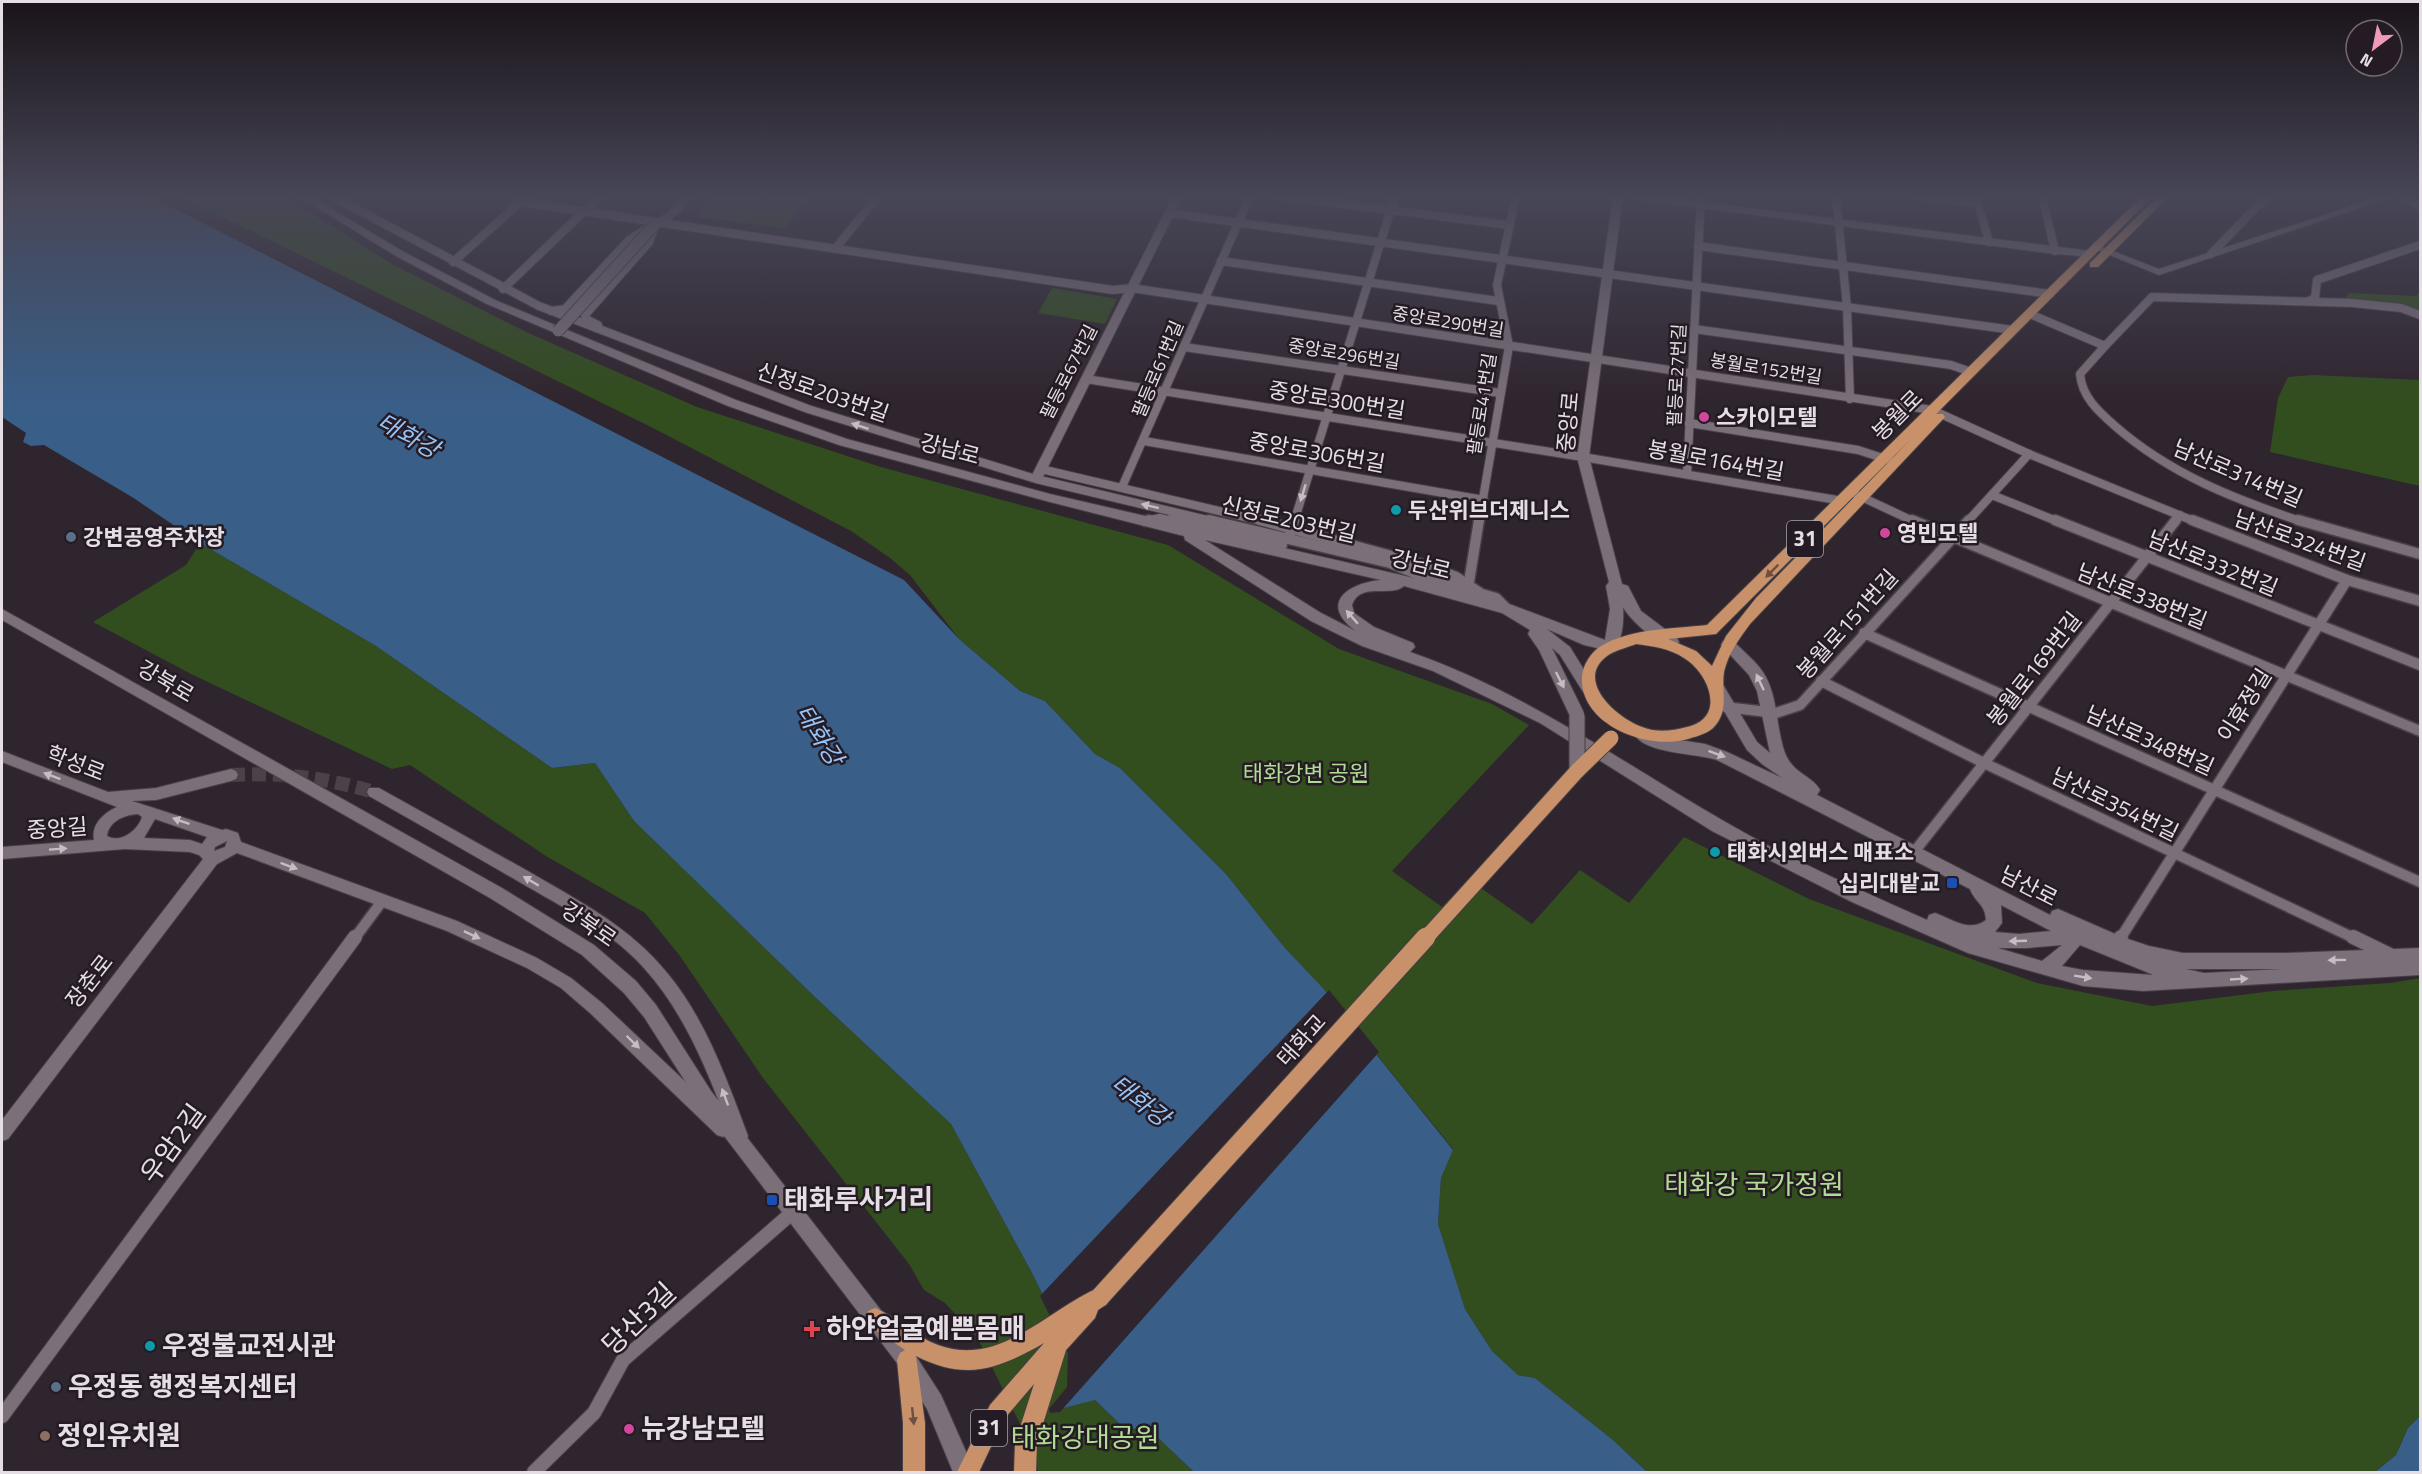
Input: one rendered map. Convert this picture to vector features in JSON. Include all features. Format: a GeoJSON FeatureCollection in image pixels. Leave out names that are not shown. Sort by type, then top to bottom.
{"type":"FeatureCollection","features":[{"type":"Feature","properties":{"kind":"main road","name":"강남로"},"geometry":{"type":"LineString","coordinates":[[422,265],[491,302],[558,331],[732,403],[843,442],[1179,530],[1429,583],[1512,611],[1565,651],[1590,691]]}},
{"type":"Feature","properties":{"kind":"main road"},"geometry":{"type":"LineString","coordinates":[[558,331],[618,265]]}},
{"type":"Feature","properties":{"kind":"main road","name":"팔등로67번길"},"geometry":{"type":"LineString","coordinates":[[1039,474],[1143,265]]}},
{"type":"Feature","properties":{"kind":"main road","name":"중앙로"},"geometry":{"type":"LineString","coordinates":[[1608,265],[1583,457],[1616,583],[1613,586],[1618,604],[1617,622],[1610,646]]}},
{"type":"Feature","properties":{"kind":"main road","name":"봉월로"},"geometry":{"type":"LineString","coordinates":[[1636,639],[1711,630],[1890,460],[1971,372],[2013,330],[2035,316],[2050,294],[2083,265]]}},
{"type":"Feature","properties":{"kind":"main road"},"geometry":{"type":"LineString","coordinates":[[1936,412],[2085,265]]}},
{"type":"Feature","properties":{"kind":"main road"},"geometry":{"type":"LineString","coordinates":[[1716,686],[1719,659],[1728,645],[1761,602],[1817,543],[1852,497]]}},
{"type":"Feature","properties":{"kind":"main road"},"geometry":{"type":"LineString","coordinates":[[1179,530],[1316,617],[1367,642],[1438,667],[1545,719],[1718,826],[1858,897],[1968,946],[2083,978],[2143,983],[2205,981]]}},
{"type":"Feature","properties":{"kind":"main road"},"geometry":{"type":"LineString","coordinates":[[1429,583],[1366,588],[1354,592],[1346,599],[1344,608],[1348,616],[1358,624],[1406,646],[1438,667]]}},
{"type":"Feature","properties":{"kind":"main road"},"geometry":{"type":"LineString","coordinates":[[1616,583],[1622,588],[1628,607],[1640,620],[1662,635],[1705,666],[1724,707],[1702,729],[1689,735],[1672,738],[1616,732],[1590,691],[1587,681],[1590,666],[1599,653],[1610,646],[1636,639],[1654,640],[1684,651]]}},
{"type":"Feature","properties":{"kind":"main road"},"geometry":{"type":"LineString","coordinates":[[1512,611],[1541,620],[1577,638],[1610,646]]}},
{"type":"Feature","properties":{"kind":"main road"},"geometry":{"type":"LineString","coordinates":[[1512,611],[1547,648],[1556,675],[1574,706],[1577,716],[1577,771]]}},
{"type":"Feature","properties":{"kind":"main road","name":"강북로"},"geometry":{"type":"LineString","coordinates":[[2,614],[496,893],[588,950],[611,968],[650,1011],[705,1097],[907,1360],[934,1401],[966,1473]]}},
{"type":"Feature","properties":{"kind":"main road"},"geometry":{"type":"LineString","coordinates":[[1728,645],[1755,672],[1764,691],[1778,756],[1791,776]]}},
{"type":"Feature","properties":{"kind":"main road","name":"남산로"},"geometry":{"type":"LineString","coordinates":[[1724,707],[1752,746],[1767,760],[1818,792],[1918,847],[2111,940],[2149,954],[2183,961],[2421,956]]}},
{"type":"Feature","properties":{"kind":"main road","name":"태화교"},"geometry":{"type":"LineString","coordinates":[[966,1473],[997,1412],[1017,1387],[1577,771],[1616,732]]}},
{"type":"Feature","properties":{"kind":"main road","name":"남산로"},"geometry":{"type":"LineString","coordinates":[[1641,734],[1658,743],[1705,750],[1722,756],[2076,936],[2155,968],[2205,981],[2421,968]]}},
{"type":"Feature","properties":{"kind":"main road"},"geometry":{"type":"LineString","coordinates":[[1951,871],[1987,897],[1993,906],[1994,923],[1990,929],[1983,933],[1971,934]]}},
{"type":"Feature","properties":{"kind":"main road"},"geometry":{"type":"LineString","coordinates":[[1858,897],[1896,904],[1971,934],[2011,941],[2092,934],[2111,940]]}},
{"type":"Feature","properties":{"kind":"main road"},"geometry":{"type":"LineString","coordinates":[[2044,969],[2068,950],[2076,936],[2076,928],[2068,920]]}},
{"type":"Feature","properties":{"kind":"main road"},"geometry":{"type":"LineString","coordinates":[[875,1318],[913,1344],[947,1359],[967,1362],[991,1358],[1016,1347],[1100,1298]]}},
{"type":"Feature","properties":{"kind":"main road"},"geometry":{"type":"LineString","coordinates":[[1025,1473],[1026,1443],[1057,1343]]}},
{"type":"Feature","properties":{"kind":"main road"},"geometry":{"type":"LineString","coordinates":[[907,1360],[914,1424],[914,1473]]}},
{"type":"Feature","properties":{"kind":"street","name":"신정로203번길"},"geometry":{"type":"LineString","coordinates":[[458,265],[549,311],[725,379],[881,433],[1288,539],[1390,563],[1429,583]]}},
{"type":"Feature","properties":{"kind":"street"},"geometry":{"type":"LineString","coordinates":[[503,289],[528,265]]}},
{"type":"Feature","properties":{"kind":"street"},"geometry":{"type":"LineString","coordinates":[[549,311],[565,309],[607,265]]}},
{"type":"Feature","properties":{"kind":"street"},"geometry":{"type":"LineString","coordinates":[[629,265],[585,315],[586,319],[706,365],[725,379]]}},
{"type":"Feature","properties":{"kind":"street","name":"중앙로290번길"},"geometry":{"type":"LineString","coordinates":[[942,265],[1113,290],[1132,288],[1595,359]]}},
{"type":"Feature","properties":{"kind":"street","name":"팔등로61번길"},"geometry":{"type":"LineString","coordinates":[[1122,487],[1219,265]]}},
{"type":"Feature","properties":{"kind":"street"},"geometry":{"type":"LineString","coordinates":[[1248,265],[1498,301]]}},
{"type":"Feature","properties":{"kind":"street"},"geometry":{"type":"LineString","coordinates":[[1288,539],[1373,265]]}},
{"type":"Feature","properties":{"kind":"street","name":"팔등로41번길"},"geometry":{"type":"LineString","coordinates":[[1469,582],[1509,346],[1498,301],[1497,285],[1501,265]]}},
{"type":"Feature","properties":{"kind":"street"},"geometry":{"type":"LineString","coordinates":[[1545,265],[2013,330]]}},
{"type":"Feature","properties":{"kind":"street","name":"팔등로27번길"},"geometry":{"type":"LineString","coordinates":[[1686,474],[1697,265]]}},
{"type":"Feature","properties":{"kind":"street"},"geometry":{"type":"LineString","coordinates":[[1850,399],[1847,307],[1843,265],[2050,294]]}},
{"type":"Feature","properties":{"kind":"street"},"geometry":{"type":"LineString","coordinates":[[2138,265],[2159,272],[2180,265]]}},
{"type":"Feature","properties":{"kind":"street"},"geometry":{"type":"LineString","coordinates":[[2309,301],[2315,298],[2317,280],[2362,265]]}},
{"type":"Feature","properties":{"kind":"street"},"geometry":{"type":"LineString","coordinates":[[2035,316],[2105,346],[2152,297],[2309,301],[2401,308],[2421,315]]}},
{"type":"Feature","properties":{"kind":"street"},"geometry":{"type":"LineString","coordinates":[[1694,329],[1951,365],[1971,372]]}},
{"type":"Feature","properties":{"kind":"street","name":"남산로314번길"},"geometry":{"type":"LineString","coordinates":[[2105,346],[2080,374],[2080,382],[2086,397],[2101,414],[2152,456],[2209,485],[2272,510],[2421,554]]}},
{"type":"Feature","properties":{"kind":"street","name":"중앙로296번길"},"geometry":{"type":"LineString","coordinates":[[1184,347],[1500,393]]}},
{"type":"Feature","properties":{"kind":"street","name":"봉월로152번길"},"geometry":{"type":"LineString","coordinates":[[1595,359],[1936,412]]}},
{"type":"Feature","properties":{"kind":"street","name":"중앙로300번길"},"geometry":{"type":"LineString","coordinates":[[1086,379],[1583,457]]}},
{"type":"Feature","properties":{"kind":"street"},"geometry":{"type":"LineString","coordinates":[[1936,412],[2029,454]]}},
{"type":"Feature","properties":{"kind":"street"},"geometry":{"type":"LineString","coordinates":[[1689,423],[1858,450],[1890,460]]}},
{"type":"Feature","properties":{"kind":"street","name":"중앙로306번길"},"geometry":{"type":"LineString","coordinates":[[1144,441],[1484,500]]}},
{"type":"Feature","properties":{"kind":"street","name":"봉월로151번길"},"geometry":{"type":"LineString","coordinates":[[1724,707],[1767,712],[1790,710],[1800,705],[2029,454]]}},
{"type":"Feature","properties":{"kind":"street","name":"남산로324번길"},"geometry":{"type":"LineString","coordinates":[[2029,454],[2285,558],[2347,580],[2421,601]]}},
{"type":"Feature","properties":{"kind":"street","name":"봉월로164번길"},"geometry":{"type":"LineString","coordinates":[[1583,457],[1852,497]]}},
{"type":"Feature","properties":{"kind":"street"},"geometry":{"type":"LineString","coordinates":[[1039,474],[1122,487],[1292,527],[1424,565],[1469,582],[1480,592]]}},
{"type":"Feature","properties":{"kind":"street","name":"남산로332번길"},"geometry":{"type":"LineString","coordinates":[[1992,495],[2421,665]]}},
{"type":"Feature","properties":{"kind":"street","name":"남산로338번길"},"geometry":{"type":"LineString","coordinates":[[1852,497],[2421,731]]}},
{"type":"Feature","properties":{"kind":"street","name":"봉월로169번길"},"geometry":{"type":"LineString","coordinates":[[1918,847],[2180,515]]}},
{"type":"Feature","properties":{"kind":"street"},"geometry":{"type":"LineString","coordinates":[[1145,521],[1160,518],[1429,583],[1480,592],[1496,598],[1512,611]]}},
{"type":"Feature","properties":{"kind":"street","name":"이휴정길"},"geometry":{"type":"LineString","coordinates":[[2111,940],[2173,854],[2347,580]]}},
{"type":"Feature","properties":{"kind":"street","name":"남산로348번길"},"geometry":{"type":"LineString","coordinates":[[1864,633],[2421,882]]}},
{"type":"Feature","properties":{"kind":"street","name":"남산로354번길"},"geometry":{"type":"LineString","coordinates":[[1821,681],[1984,763],[2395,958]]}},
{"type":"Feature","properties":{"kind":"street","name":"학성로"},"geometry":{"type":"LineString","coordinates":[[2,756],[135,807],[221,836],[233,837],[235,846]]}},
{"type":"Feature","properties":{"kind":"street"},"geometry":{"type":"LineString","coordinates":[[102,795],[119,797],[156,794],[231,776]]}},
{"type":"Feature","properties":{"kind":"street"},"geometry":{"type":"LineString","coordinates":[[374,792],[608,926],[650,963],[677,1001],[701,1044],[720,1083],[746,1152]]}},
{"type":"Feature","properties":{"kind":"street"},"geometry":{"type":"LineString","coordinates":[[135,807],[149,816],[145,828],[132,840],[119,844],[103,842],[100,838],[102,827],[112,816],[135,807],[156,794]]}},
{"type":"Feature","properties":{"kind":"street"},"geometry":{"type":"LineString","coordinates":[[221,836],[209,843],[209,854],[224,855],[235,846],[452,926],[532,963],[567,984],[631,1040],[746,1152]]}},
{"type":"Feature","properties":{"kind":"street","name":"중앙길"},"geometry":{"type":"LineString","coordinates":[[2,853],[119,844],[190,846],[209,854]]}},
{"type":"Feature","properties":{"kind":"street","name":"장춘로"},"geometry":{"type":"LineString","coordinates":[[2,1133],[209,854]]}},
{"type":"Feature","properties":{"kind":"street","name":"우암2길"},"geometry":{"type":"LineString","coordinates":[[2,1416],[383,900]]}},
{"type":"Feature","properties":{"kind":"street","name":"당산3길"},"geometry":{"type":"LineString","coordinates":[[534,1473],[594,1413],[623,1360],[793,1212]]}},
{"type":"Feature","properties":{"kind":"green space","name":"태화강 국가정원"},"geometry":{"type":"Polygon","coordinates":[[[320,265],[394,265],[526,332],[697,407],[881,467],[1168,545],[1339,649],[1492,704],[1529,725],[1392,871],[1442,907],[1468,879],[1532,924],[1580,870],[1629,903],[1684,837],[1809,899],[2037,983],[2152,1006],[2273,991],[2390,983],[2420,978],[2420,1416],[2408,1428],[2396,1455],[2375,1472],[1647,1472],[1613,1440],[1535,1378],[1518,1375],[1492,1351],[1465,1309],[1438,1224],[1441,1178],[1453,1149],[1323,988],[1285,948],[1226,874],[1120,768],[1095,754],[1045,701],[1020,691],[959,639],[910,575],[890,558],[851,531],[651,427],[320,265]]]}},
{"type":"Feature","properties":{"kind":"green space"},"geometry":{"type":"Polygon","coordinates":[[[1052,288],[1117,299],[1105,324],[1038,313],[1052,288]]]}},
{"type":"Feature","properties":{"kind":"green space"},"geometry":{"type":"Polygon","coordinates":[[[2420,291],[2420,311],[2345,299],[2349,293],[2416,296],[2420,291]]]}},
{"type":"Feature","properties":{"kind":"green space"},"geometry":{"type":"Polygon","coordinates":[[[2313,375],[2420,380],[2420,486],[2270,452],[2278,398],[2288,377],[2313,375]]]}},
{"type":"Feature","properties":{"kind":"green space","name":"태화강대공원"},"geometry":{"type":"Polygon","coordinates":[[[200,543],[376,646],[552,768],[595,763],[634,821],[817,999],[951,1124],[1032,1273],[1095,1400],[1121,1425],[1154,1434],[1194,1472],[1038,1472],[1034,1452],[977,1337],[945,1303],[924,1290],[909,1264],[763,1078],[680,956],[645,913],[546,856],[410,765],[392,769],[191,674],[93,622],[186,565],[200,543]]]}},
{"type":"Feature","properties":{"kind":"water","name":"태화강"},"geometry":{"type":"Polygon","coordinates":[[[2,265],[285,265],[904,580],[959,639],[1020,691],[1045,701],[1095,754],[1120,768],[1226,874],[1285,948],[1323,988],[1453,1150],[1441,1178],[1438,1224],[1465,1309],[1492,1351],[1518,1375],[1535,1378],[1613,1440],[1647,1472],[1194,1472],[1154,1434],[1121,1425],[1095,1400],[1052,1411],[1070,1388],[1071,1352],[1032,1273],[951,1124],[817,999],[634,821],[595,763],[552,768],[376,646],[200,543],[132,497],[44,445],[31,446],[23,442],[26,433],[2,417],[2,265]]]}},
{"type":"Feature","properties":{"kind":"water"},"geometry":{"type":"Polygon","coordinates":[[[2420,1416],[2420,1472],[2375,1472],[2396,1455],[2408,1428],[2420,1416]]]}},
{"type":"Feature","properties":{"kind":"pier"},"geometry":{"type":"Polygon","coordinates":[[[1329,990],[1379,1052],[1060,1412],[1050,1413],[1049,1409],[1067,1387],[1068,1353],[1040,1296],[1329,990]]]}},
{"type":"Feature","properties":{"kind":"tunnel"},"geometry":{"type":"LineString","coordinates":[[231,775],[267,774],[303,777],[374,792]]}},
{"type":"Feature","properties":{"kind":"place","name":"스카이모텔"},"geometry":{"type":"Point","coordinates":[1704,417]}},
{"type":"Feature","properties":{"kind":"place","name":"두산위브더제니스"},"geometry":{"type":"Point","coordinates":[1396,510]}},
{"type":"Feature","properties":{"kind":"place","name":"영빈모텔"},"geometry":{"type":"Point","coordinates":[1885,533]}},
{"type":"Feature","properties":{"kind":"place","name":"강변공영주차장"},"geometry":{"type":"Point","coordinates":[71,537]}},
{"type":"Feature","properties":{"kind":"place","name":"태화시외버스 매표소"},"geometry":{"type":"Point","coordinates":[1715,852]}},
{"type":"Feature","properties":{"kind":"place","name":"십리대밭교"},"geometry":{"type":"Point","coordinates":[1952,883]}},
{"type":"Feature","properties":{"kind":"place","name":"태화루사거리"},"geometry":{"type":"Point","coordinates":[772,1200]}},
{"type":"Feature","properties":{"kind":"place","name":"하얀얼굴예쁜몸매"},"geometry":{"type":"Point","coordinates":[812,1329]}},
{"type":"Feature","properties":{"kind":"place","name":"우정불교전시관"},"geometry":{"type":"Point","coordinates":[150,1346]}},
{"type":"Feature","properties":{"kind":"place","name":"우정동 행정복지센터"},"geometry":{"type":"Point","coordinates":[56,1387]}},
{"type":"Feature","properties":{"kind":"place","name":"뉴강남모텔"},"geometry":{"type":"Point","coordinates":[629,1429]}},
{"type":"Feature","properties":{"kind":"place","name":"정인유치원"},"geometry":{"type":"Point","coordinates":[45,1436]}},
{"type":"Feature","properties":{"kind":"park label","name":"태화강변 공원"},"geometry":{"type":"Point","coordinates":[1306,773]}}]}
